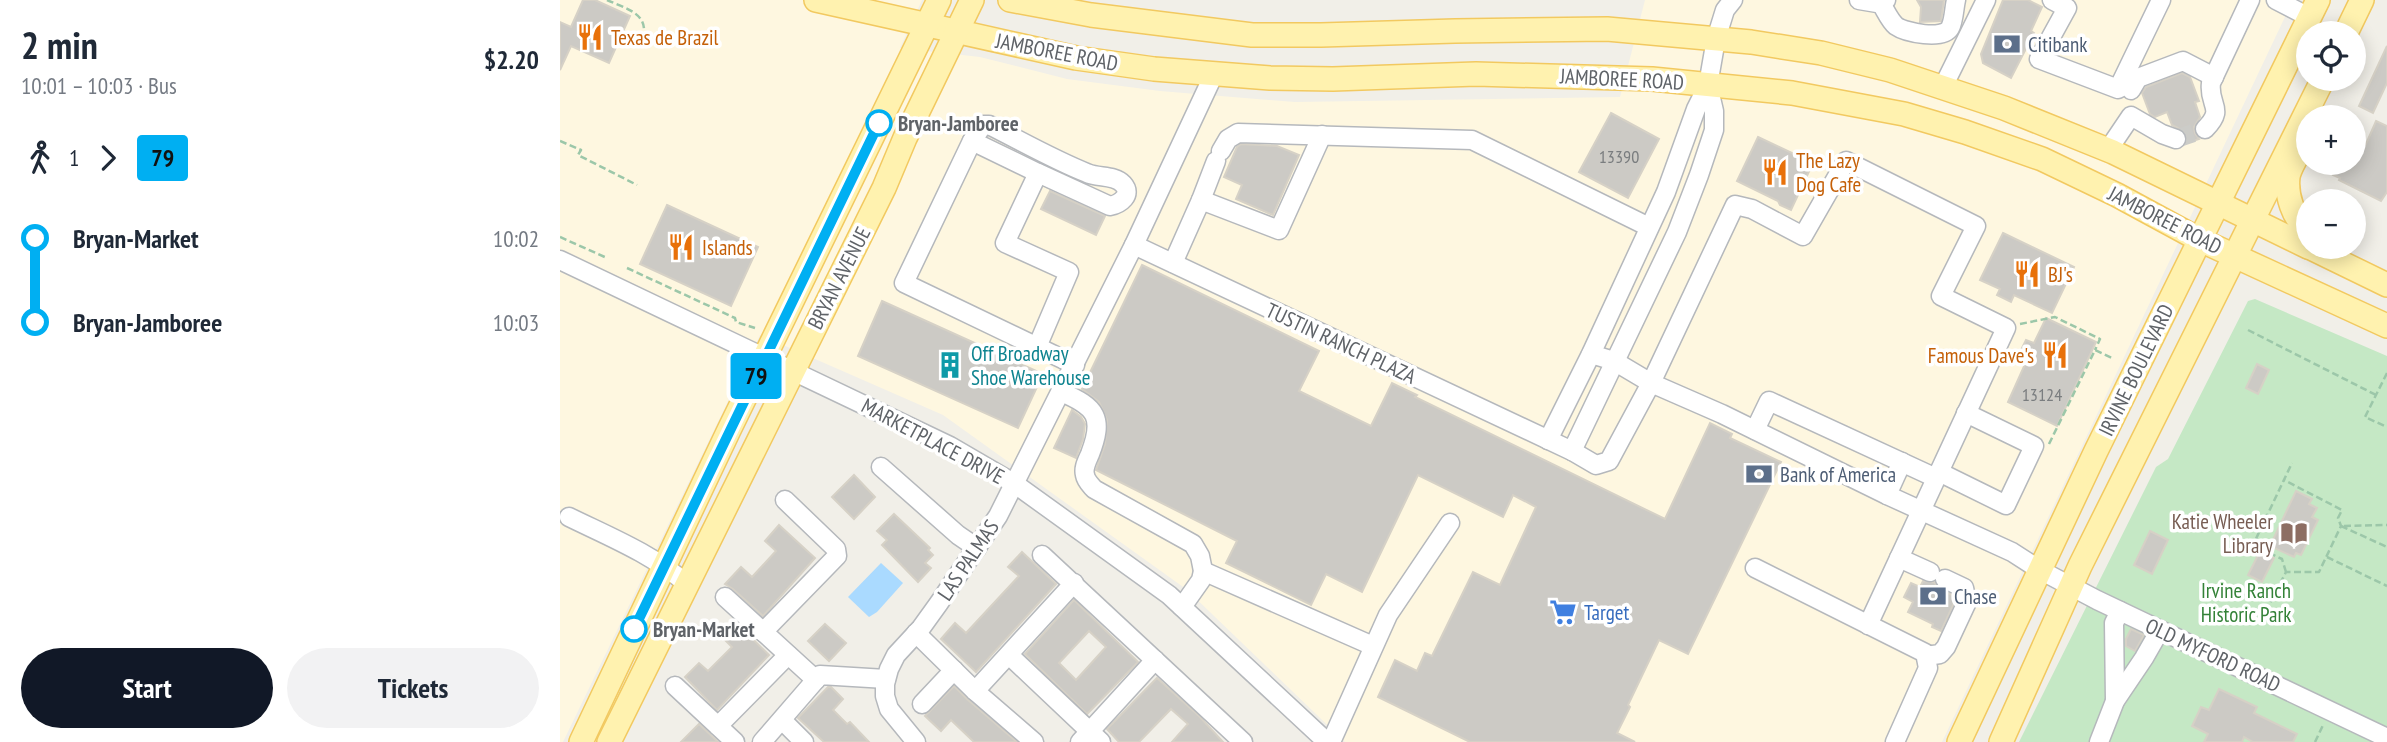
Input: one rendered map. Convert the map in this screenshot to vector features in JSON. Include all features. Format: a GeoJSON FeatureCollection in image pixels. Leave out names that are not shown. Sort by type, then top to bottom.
{"type":"FeatureCollection","features":[{"type":"Feature","properties":{"kind":"main road","name":"JAMBOREE ROAD"},"geometry":{"type":"LineString","coordinates":[[816,0],[1076,58],[1154,69],[1334,79],[1476,74],[1651,79],[1792,93],[1904,114],[2042,159],[2117,195],[2200,240],[2387,326]]}},
{"type":"Feature","properties":{"kind":"main road","name":"BRYAN AVENUE"},"geometry":{"type":"LineString","coordinates":[[581,742],[664,565],[939,0]]}},
{"type":"Feature","properties":{"kind":"main road","name":"BRYAN AVENUE"},"geometry":{"type":"LineString","coordinates":[[609,742],[884,188],[905,138],[972,0]]}},
{"type":"Feature","properties":{"kind":"main road","name":"JAMBOREE ROAD"},"geometry":{"type":"LineString","coordinates":[[1010,0],[1104,17],[1252,34],[1607,29],[1751,41],[1821,53],[1890,71],[2004,108],[2108,150],[2296,241]]}},
{"type":"Feature","properties":{"kind":"main road"},"geometry":{"type":"LineString","coordinates":[[2352,21],[2362,0]]}},
{"type":"Feature","properties":{"kind":"main road","name":"IRVINE BOULEVARD"},"geometry":{"type":"LineString","coordinates":[[1959,742],[2095,451],[2314,8]]}},
{"type":"Feature","properties":{"kind":"main road","name":"IRVINE BOULEVARD"},"geometry":{"type":"LineString","coordinates":[[2001,742],[2071,586],[2317,91]]}},
{"type":"Feature","properties":{"kind":"main road"},"geometry":{"type":"LineString","coordinates":[[2296,158],[2288,176],[2291,206],[2296,215]]}},
{"type":"Feature","properties":{"kind":"main road"},"geometry":{"type":"LineString","coordinates":[[2366,258],[2387,269]]}},
{"type":"Feature","properties":{"kind":"main road","name":"JAMBOREE ROAD"},"geometry":{"type":"LineString","coordinates":[[2334,259],[2387,285]]}},
{"type":"Feature","properties":{"kind":"street"},"geometry":{"type":"LineString","coordinates":[[1859,0],[1883,1],[1896,25],[1913,32],[1939,35],[1950,28],[1956,0]]}},
{"type":"Feature","properties":{"kind":"street"},"geometry":{"type":"LineString","coordinates":[[1943,87],[1986,0]]}},
{"type":"Feature","properties":{"kind":"street"},"geometry":{"type":"LineString","coordinates":[[2052,0],[2067,8],[2039,59],[2118,89],[2126,87],[2138,78],[2183,61],[2216,74]]}},
{"type":"Feature","properties":{"kind":"street"},"geometry":{"type":"LineString","coordinates":[[2108,150],[2134,105],[2126,87],[2161,0]]}},
{"type":"Feature","properties":{"kind":"street"},"geometry":{"type":"LineString","coordinates":[[2205,129],[2215,119],[2217,107],[2210,88],[2250,0]]}},
{"type":"Feature","properties":{"kind":"street"},"geometry":{"type":"LineString","coordinates":[[2276,0],[2314,8]]}},
{"type":"Feature","properties":{"kind":"street"},"geometry":{"type":"LineString","coordinates":[[1548,440],[1666,192],[1696,109],[1708,85],[1716,39],[1727,3]]}},
{"type":"Feature","properties":{"kind":"street"},"geometry":{"type":"LineString","coordinates":[[1015,484],[1134,245],[1214,74]]}},
{"type":"Feature","properties":{"kind":"street"},"geometry":{"type":"LineString","coordinates":[[1572,451],[1678,232],[1699,176],[1714,130],[1714,111],[1708,85]]}},
{"type":"Feature","properties":{"kind":"street"},"geometry":{"type":"LineString","coordinates":[[2130,116],[2176,139]]}},
{"type":"Feature","properties":{"kind":"street"},"geometry":{"type":"LineString","coordinates":[[972,141],[1110,206],[1120,204],[1125,198],[1124,185],[1116,179],[1089,174],[989,125],[983,125],[972,141],[904,283],[1074,365]]}},
{"type":"Feature","properties":{"kind":"street"},"geometry":{"type":"LineString","coordinates":[[1173,263],[1202,200],[1218,156],[1228,139],[1238,133],[1472,140],[1649,227]]}},
{"type":"Feature","properties":{"kind":"street"},"geometry":{"type":"LineString","coordinates":[[1202,200],[1279,230],[1322,135]]}},
{"type":"Feature","properties":{"kind":"street","name":"TUSTIN RANCH PLAZA"},"geometry":{"type":"LineString","coordinates":[[1134,245],[1572,451],[1596,465],[1609,461],[1651,383],[1735,205],[1752,209],[1803,236],[1846,161],[1976,226],[1941,296],[2006,328]]}},
{"type":"Feature","properties":{"kind":"street"},"geometry":{"type":"LineString","coordinates":[[1037,347],[1069,272],[1005,243],[1038,173]]}},
{"type":"Feature","properties":{"kind":"street","name":"MARKETPLACE DRIVE"},"geometry":{"type":"LineString","coordinates":[[560,261],[950,446],[1015,484],[1169,595],[1329,742]]}},
{"type":"Feature","properties":{"kind":"street"},"geometry":{"type":"LineString","coordinates":[[1868,625],[2006,328]]}},
{"type":"Feature","properties":{"kind":"street","name":"OLD MYFORD ROAD"},"geometry":{"type":"LineString","coordinates":[[1591,354],[1614,362],[1651,383],[2012,552],[2040,570],[2120,611],[2387,738]]}},
{"type":"Feature","properties":{"kind":"street"},"geometry":{"type":"LineString","coordinates":[[1061,392],[1085,404],[1098,424],[1084,471],[1086,479],[1094,489],[1192,544],[1200,556],[1203,571],[1200,580],[1182,607]]}},
{"type":"Feature","properties":{"kind":"street"},"geometry":{"type":"LineString","coordinates":[[1755,430],[1769,401],[1902,462],[2006,505],[2034,446],[1966,413]]}},
{"type":"Feature","properties":{"kind":"street"},"geometry":{"type":"LineString","coordinates":[[1887,495],[1902,462]]}},
{"type":"Feature","properties":{"kind":"street"},"geometry":{"type":"LineString","coordinates":[[881,467],[958,535],[977,548]]}},
{"type":"Feature","properties":{"kind":"street","name":"LAS PALMAS"},"geometry":{"type":"LineString","coordinates":[[886,679],[896,655],[916,633],[977,548],[1015,484]]}},
{"type":"Feature","properties":{"kind":"street"},"geometry":{"type":"LineString","coordinates":[[763,632],[837,556],[836,549],[785,500]]}},
{"type":"Feature","properties":{"kind":"street"},"geometry":{"type":"LineString","coordinates":[[569,517],[664,565],[687,584]]}},
{"type":"Feature","properties":{"kind":"street"},"geometry":{"type":"LineString","coordinates":[[1329,742],[1388,615],[1450,523]]}},
{"type":"Feature","properties":{"kind":"street"},"geometry":{"type":"LineString","coordinates":[[1042,555],[1238,740]]}},
{"type":"Feature","properties":{"kind":"street"},"geometry":{"type":"LineString","coordinates":[[1899,558],[1964,588],[1967,602],[1946,647],[1940,654],[1926,656]]}},
{"type":"Feature","properties":{"kind":"street"},"geometry":{"type":"LineString","coordinates":[[1755,569],[1925,653],[1928,668],[1895,742]]}},
{"type":"Feature","properties":{"kind":"street"},"geometry":{"type":"LineString","coordinates":[[1203,571],[1373,646]]}},
{"type":"Feature","properties":{"kind":"street"},"geometry":{"type":"LineString","coordinates":[[975,691],[1073,583]]}},
{"type":"Feature","properties":{"kind":"street"},"geometry":{"type":"LineString","coordinates":[[725,597],[816,680]]}},
{"type":"Feature","properties":{"kind":"street"},"geometry":{"type":"LineString","coordinates":[[2115,701],[2114,623],[2120,611]]}},
{"type":"Feature","properties":{"kind":"street"},"geometry":{"type":"LineString","coordinates":[[2099,742],[2115,701],[2160,630]]}},
{"type":"Feature","properties":{"kind":"street"},"geometry":{"type":"LineString","coordinates":[[916,633],[975,691],[1034,742]]}},
{"type":"Feature","properties":{"kind":"street"},"geometry":{"type":"LineString","coordinates":[[718,726],[788,655]]}},
{"type":"Feature","properties":{"kind":"street"},"geometry":{"type":"LineString","coordinates":[[1009,655],[1090,738],[1156,660]]}},
{"type":"Feature","properties":{"kind":"street"},"geometry":{"type":"LineString","coordinates":[[922,704],[954,670]]}},
{"type":"Feature","properties":{"kind":"street"},"geometry":{"type":"LineString","coordinates":[[762,742],[820,675],[886,679],[885,696],[889,709],[916,742]]}},
{"type":"Feature","properties":{"kind":"street"},"geometry":{"type":"LineString","coordinates":[[675,686],[735,742]]}},
{"type":"Feature","properties":{"kind":"street"},"geometry":{"type":"LineString","coordinates":[[782,720],[804,742]]}},
{"type":"Feature","properties":{"kind":"path"},"geometry":{"type":"LineString","coordinates":[[607,0],[640,16],[644,22],[644,31]]}},
{"type":"Feature","properties":{"kind":"path"},"geometry":{"type":"LineString","coordinates":[[560,141],[581,150],[578,155],[637,185]]}},
{"type":"Feature","properties":{"kind":"path"},"geometry":{"type":"LineString","coordinates":[[560,237],[607,258]]}},
{"type":"Feature","properties":{"kind":"path"},"geometry":{"type":"LineString","coordinates":[[627,268],[735,318],[736,322],[755,328]]}},
{"type":"Feature","properties":{"kind":"path"},"geometry":{"type":"LineString","coordinates":[[2006,328],[2055,317],[2100,339],[2048,446],[2034,446]]}},
{"type":"Feature","properties":{"kind":"path"},"geometry":{"type":"LineString","coordinates":[[2248,330],[2376,395]]}},
{"type":"Feature","properties":{"kind":"path"},"geometry":{"type":"LineString","coordinates":[[2095,350],[2114,359]]}},
{"type":"Feature","properties":{"kind":"path"},"geometry":{"type":"LineString","coordinates":[[2387,373],[2365,417],[2387,427]]}},
{"type":"Feature","properties":{"kind":"path"},"geometry":{"type":"LineString","coordinates":[[2261,621],[2286,572],[2282,559],[2253,545],[2292,463]]}},
{"type":"Feature","properties":{"kind":"path"},"geometry":{"type":"LineString","coordinates":[[2284,480],[2342,510],[2338,518],[2340,526],[2319,572],[2286,572]]}},
{"type":"Feature","properties":{"kind":"path"},"geometry":{"type":"LineString","coordinates":[[2340,526],[2387,525]]}},
{"type":"Feature","properties":{"kind":"path"},"geometry":{"type":"LineString","coordinates":[[2340,526],[2387,547]]}},
{"type":"Feature","properties":{"kind":"path"},"geometry":{"type":"LineString","coordinates":[[2326,556],[2387,586]]}},
{"type":"Feature","properties":{"kind":"path"},"geometry":{"type":"LineString","coordinates":[[2323,742],[2315,740],[2330,710]]}},
{"type":"Feature","properties":{"kind":"shaded area"},"geometry":{"type":"Polygon","coordinates":[[[560,0],[922,0],[900,48],[980,57],[1067,79],[1160,91],[1295,102],[1620,97],[1645,0],[2293,0],[1942,742],[1345,742],[1186,589],[943,415],[760,335],[563,742],[560,742],[560,0]]]}},
{"type":"Feature","properties":{"kind":"green space","name":"Irvine Ranch Historic Park"},"geometry":{"type":"Polygon","coordinates":[[[2255,299],[2387,356],[2387,742],[2019,742],[2156,467],[2168,459],[2248,301],[2255,299]]]}},
{"type":"Feature","properties":{"kind":"water"},"geometry":{"type":"Polygon","coordinates":[[[881,563],[903,583],[877,612],[869,617],[848,597],[881,563]]]}},
{"type":"Feature","properties":{"kind":"building","name":"Texas de Brazil"},"geometry":{"type":"Polygon","coordinates":[[[583,0],[595,0],[630,16],[609,63],[571,46],[560,70],[560,22],[571,27],[583,0]]]}},
{"type":"Feature","properties":{"kind":"building"},"geometry":{"type":"Polygon","coordinates":[[[1917,0],[1944,0],[1941,21],[1920,22],[1921,7],[1917,0]]]}},
{"type":"Feature","properties":{"kind":"building","name":"Citibank"},"geometry":{"type":"Polygon","coordinates":[[[2003,0],[2028,0],[2042,7],[2031,31],[2034,33],[2011,78],[1983,63],[1981,54],[2003,0]]]}},
{"type":"Feature","properties":{"kind":"building"},"geometry":{"type":"Polygon","coordinates":[[[2387,46],[2387,83],[2373,113],[2366,110],[2366,105],[2359,105],[2387,46]]]}},
{"type":"Feature","properties":{"kind":"building"},"geometry":{"type":"Polygon","coordinates":[[[2182,73],[2190,77],[2199,101],[2195,102],[2200,117],[2194,127],[2199,139],[2187,143],[2185,132],[2172,125],[2167,112],[2155,117],[2150,114],[2142,93],[2146,87],[2182,73]]]}},
{"type":"Feature","properties":{"kind":"building"},"geometry":{"type":"Polygon","coordinates":[[[1611,113],[1659,139],[1628,198],[1579,172],[1611,113]]]}},
{"type":"Feature","properties":{"kind":"building"},"geometry":{"type":"Polygon","coordinates":[[[2376,121],[2387,126],[2387,192],[2381,201],[2366,194],[2366,189],[2357,189],[2333,175],[2366,175],[2366,144],[2376,121]]]}},
{"type":"Feature","properties":{"kind":"building","name":"The Lazy Dog Cafe"},"geometry":{"type":"Polygon","coordinates":[[[1758,137],[1813,163],[1791,210],[1737,181],[1758,137]]]}},
{"type":"Feature","properties":{"kind":"building"},"geometry":{"type":"Polygon","coordinates":[[[1241,144],[1277,146],[1299,155],[1273,215],[1236,199],[1242,185],[1224,177],[1237,147],[1241,144]]]}},
{"type":"Feature","properties":{"kind":"building"},"geometry":{"type":"Polygon","coordinates":[[[1050,191],[1105,216],[1096,235],[1041,209],[1050,191]]]}},
{"type":"Feature","properties":{"kind":"building","name":"Islands"},"geometry":{"type":"Polygon","coordinates":[[[667,205],[758,247],[731,306],[640,264],[667,205]]]}},
{"type":"Feature","properties":{"kind":"building","name":"BJ's"},"geometry":{"type":"Polygon","coordinates":[[[2003,233],[2074,267],[2052,313],[2014,295],[2011,302],[1997,295],[2000,289],[1980,280],[2003,233]]]}},
{"type":"Feature","properties":{"kind":"building"},"geometry":{"type":"Polygon","coordinates":[[[1142,265],[1319,351],[1299,391],[1371,426],[1392,383],[1417,395],[1415,397],[1665,519],[1710,423],[1732,434],[1730,438],[1781,462],[1688,654],[1659,640],[1617,733],[1635,742],[1470,742],[1378,697],[1395,660],[1417,671],[1425,653],[1432,656],[1473,572],[1500,585],[1536,507],[1513,495],[1503,517],[1418,475],[1362,592],[1326,574],[1311,605],[1226,563],[1237,541],[1096,470],[1105,444],[1107,420],[1099,402],[1082,389],[1142,265]]]}},
{"type":"Feature","properties":{"kind":"building","name":"Off Broadway Shoe Warehouse"},"geometry":{"type":"Polygon","coordinates":[[[882,301],[1043,374],[1018,428],[858,356],[882,301]]]}},
{"type":"Feature","properties":{"kind":"building"},"geometry":{"type":"Polygon","coordinates":[[[2046,318],[2096,342],[2057,426],[2008,402],[2026,362],[2017,358],[2026,340],[2034,343],[2046,318]]]}},
{"type":"Feature","properties":{"kind":"building"},"geometry":{"type":"Polygon","coordinates":[[[2257,364],[2269,370],[2258,394],[2246,388],[2257,364]]]}},
{"type":"Feature","properties":{"kind":"building"},"geometry":{"type":"Polygon","coordinates":[[[1072,410],[1085,424],[1076,458],[1054,448],[1072,410]]]}},
{"type":"Feature","properties":{"kind":"building"},"geometry":{"type":"Polygon","coordinates":[[[854,475],[875,497],[854,519],[832,497],[854,475]]]}},
{"type":"Feature","properties":{"kind":"building","name":"Katie Wheeler Library"},"geometry":{"type":"Polygon","coordinates":[[[2296,491],[2312,499],[2309,504],[2317,508],[2312,517],[2318,520],[2301,555],[2296,553],[2294,557],[2270,546],[2296,491]]]}},
{"type":"Feature","properties":{"kind":"building"},"geometry":{"type":"Polygon","coordinates":[[[894,514],[930,548],[928,550],[933,555],[925,563],[931,568],[918,582],[882,545],[887,540],[877,531],[894,514]]]}},
{"type":"Feature","properties":{"kind":"building"},"geometry":{"type":"Polygon","coordinates":[[[779,525],[815,558],[763,616],[725,584],[741,567],[752,577],[776,551],[765,541],[779,525]]]}},
{"type":"Feature","properties":{"kind":"building"},"geometry":{"type":"Polygon","coordinates":[[[2150,531],[2168,540],[2152,574],[2134,565],[2150,531]]]}},
{"type":"Feature","properties":{"kind":"building"},"geometry":{"type":"Polygon","coordinates":[[[2260,551],[2274,558],[2262,582],[2248,575],[2260,551]]]}},
{"type":"Feature","properties":{"kind":"building"},"geometry":{"type":"Polygon","coordinates":[[[1022,552],[1056,584],[976,672],[941,639],[955,623],[966,633],[1019,576],[1008,567],[1022,552]]]}},
{"type":"Feature","properties":{"kind":"building","name":"Chase"},"geometry":{"type":"Polygon","coordinates":[[[1923,581],[1934,582],[1940,589],[1954,596],[1955,601],[1941,631],[1908,612],[1913,602],[1904,597],[1911,583],[1920,587],[1923,581]]]}},
{"type":"Feature","properties":{"kind":"building"},"geometry":{"type":"Polygon","coordinates":[[[1074,600],[1138,662],[1087,714],[1025,654],[1074,600]],[[1089,631],[1059,663],[1076,680],[1106,647],[1089,631]]]}},
{"type":"Feature","properties":{"kind":"building"},"geometry":{"type":"Polygon","coordinates":[[[736,623],[769,655],[717,710],[685,677],[699,663],[708,671],[732,647],[722,637],[736,623]]]}},
{"type":"Feature","properties":{"kind":"building"},"geometry":{"type":"Polygon","coordinates":[[[825,624],[846,643],[829,661],[808,641],[825,624]]]}},
{"type":"Feature","properties":{"kind":"building"},"geometry":{"type":"Polygon","coordinates":[[[2131,629],[2144,635],[2135,651],[2126,646],[2131,629]]]}},
{"type":"Feature","properties":{"kind":"building"},"geometry":{"type":"Polygon","coordinates":[[[1157,678],[1223,742],[1172,742],[1188,724],[1171,709],[1139,742],[1119,742],[1107,729],[1157,678]]]}},
{"type":"Feature","properties":{"kind":"building"},"geometry":{"type":"Polygon","coordinates":[[[954,686],[1017,742],[974,742],[951,720],[941,731],[925,716],[954,686]]]}},
{"type":"Feature","properties":{"kind":"building"},"geometry":{"type":"Polygon","coordinates":[[[828,687],[843,699],[833,710],[847,724],[850,722],[869,742],[824,742],[798,718],[828,687]]]}},
{"type":"Feature","properties":{"kind":"building"},"geometry":{"type":"Polygon","coordinates":[[[2219,689],[2257,707],[2254,713],[2297,734],[2293,742],[2253,742],[2244,737],[2242,742],[2204,742],[2208,734],[2192,726],[2201,707],[2209,710],[2219,689]]]}},
{"type":"Feature","properties":{"kind":"building"},"geometry":{"type":"Polygon","coordinates":[[[699,724],[718,742],[681,742],[699,724]]]}},
{"type":"Feature","properties":{"kind":"tunnel"},"geometry":{"type":"LineString","coordinates":[[2176,139],[2205,129]]}},
{"type":"Feature","properties":{"kind":"bus line","name":"79"},"geometry":{"type":"LineString","coordinates":[[634,629],[879,123]]}},
{"type":"Feature","properties":{"kind":"place","name":"Texas de Brazil"},"geometry":{"type":"Point","coordinates":[590,37]}},
{"type":"Feature","properties":{"kind":"place","name":"Citibank"},"geometry":{"type":"Point","coordinates":[2007,44]}},
{"type":"Feature","properties":{"kind":"place","name":"Bryan-Jamboree"},"geometry":{"type":"Point","coordinates":[879,123]}},
{"type":"Feature","properties":{"kind":"place","name":"The Lazy Dog Cafe"},"geometry":{"type":"Point","coordinates":[1775,172]}},
{"type":"Feature","properties":{"kind":"place","name":"Islands"},"geometry":{"type":"Point","coordinates":[681,247]}},
{"type":"Feature","properties":{"kind":"place","name":"BJ's"},"geometry":{"type":"Point","coordinates":[2027,274]}},
{"type":"Feature","properties":{"kind":"place","name":"Famous Dave's"},"geometry":{"type":"Point","coordinates":[2055,355]}},
{"type":"Feature","properties":{"kind":"place","name":"Off Broadway Shoe Warehouse"},"geometry":{"type":"Point","coordinates":[950,365]}},
{"type":"Feature","properties":{"kind":"place","name":"Bank of America"},"geometry":{"type":"Point","coordinates":[1759,474]}},
{"type":"Feature","properties":{"kind":"place","name":"Katie Wheeler Library"},"geometry":{"type":"Point","coordinates":[2294,533]}},
{"type":"Feature","properties":{"kind":"place","name":"Chase"},"geometry":{"type":"Point","coordinates":[1933,596]}},
{"type":"Feature","properties":{"kind":"place","name":"Target"},"geometry":{"type":"Point","coordinates":[1563,612]}},
{"type":"Feature","properties":{"kind":"place","name":"Bryan-Market"},"geometry":{"type":"Point","coordinates":[634,629]}}]}
